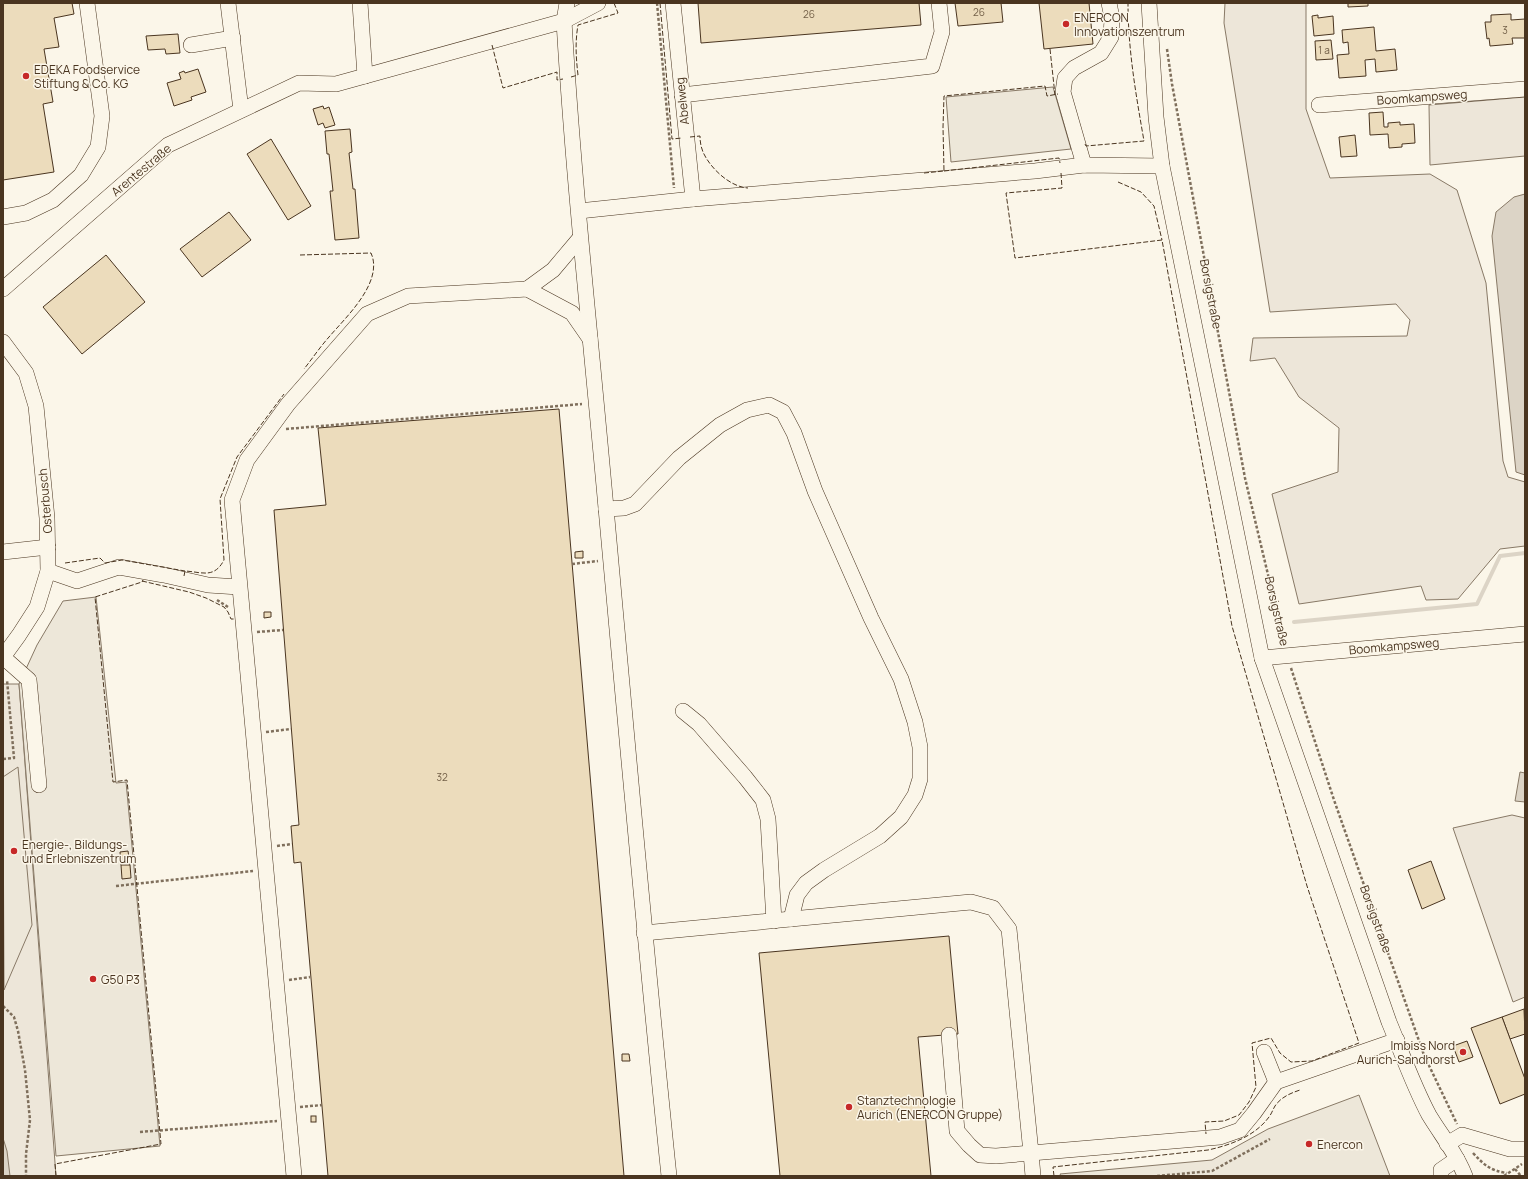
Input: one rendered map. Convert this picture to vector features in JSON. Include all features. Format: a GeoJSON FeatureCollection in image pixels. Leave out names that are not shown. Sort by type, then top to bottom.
{"type":"FeatureCollection","features":[{"type":"Feature","properties":{"kind":"street"},"geometry":{"type":"LineString","coordinates":[[3,218],[26,213],[53,200],[81,175],[98,147],[102,116],[87,3]]}},
{"type":"Feature","properties":{"kind":"street"},"geometry":{"type":"LineString","coordinates":[[228,3],[241,110]]}},
{"type":"Feature","properties":{"kind":"street"},"geometry":{"type":"LineString","coordinates":[[360,3],[365,76],[564,21],[598,3]]}},
{"type":"Feature","properties":{"kind":"street"},"geometry":{"type":"LineString","coordinates":[[567,3],[564,21],[567,78],[580,238],[597,403],[644,933],[669,1176]]}},
{"type":"Feature","properties":{"kind":"street","name":"Abelweg"},"geometry":{"type":"LineString","coordinates":[[673,3],[694,199]]}},
{"type":"Feature","properties":{"kind":"street"},"geometry":{"type":"LineString","coordinates":[[682,95],[932,66],[942,32],[939,3]]}},
{"type":"Feature","properties":{"kind":"street"},"geometry":{"type":"LineString","coordinates":[[1084,165],[1062,92],[1065,78],[1074,68],[1101,53],[1111,37],[1112,18],[1109,3]]}},
{"type":"Feature","properties":{"kind":"street","name":"Borsigstraße"},"geometry":{"type":"LineString","coordinates":[[1149,3],[1156,117],[1162,166],[1262,658],[1389,1022],[1410,1076],[1429,1114],[1461,1167],[1475,1176]]}},
{"type":"Feature","properties":{"kind":"street"},"geometry":{"type":"LineString","coordinates":[[191,45],[233,38]]}},
{"type":"Feature","properties":{"kind":"street","name":"Arentestraße"},"geometry":{"type":"LineString","coordinates":[[3,288],[168,145],[299,83],[336,84],[365,76]]}},
{"type":"Feature","properties":{"kind":"street","name":"Boomkampsweg"},"geometry":{"type":"LineString","coordinates":[[1319,105],[1525,89]]}},
{"type":"Feature","properties":{"kind":"street"},"geometry":{"type":"LineString","coordinates":[[579,211],[694,199],[1027,172],[1084,165],[1162,166]]}},
{"type":"Feature","properties":{"kind":"street"},"geometry":{"type":"LineString","coordinates":[[527,289],[553,270],[580,238]]}},
{"type":"Feature","properties":{"kind":"street"},"geometry":{"type":"LineString","coordinates":[[294,1176],[232,500],[247,460],[288,404],[367,314],[408,296],[527,289],[572,313],[591,340]]}},
{"type":"Feature","properties":{"kind":"street","name":"Osterbusch"},"geometry":{"type":"LineString","coordinates":[[3,342],[26,373],[36,406],[47,518],[48,547],[48,571],[37,607],[5,652]]}},
{"type":"Feature","properties":{"kind":"street"},"geometry":{"type":"LineString","coordinates":[[606,509],[624,508],[635,504],[679,458],[720,425],[747,410],[769,405],[783,412],[794,433],[815,491],[871,618],[901,679],[915,722],[920,747],[920,779],[915,795],[901,817],[880,836],[824,870],[806,883],[797,895],[791,919]]}},
{"type":"Feature","properties":{"kind":"street"},"geometry":{"type":"LineString","coordinates":[[3,552],[48,547]]}},
{"type":"Feature","properties":{"kind":"street"},"geometry":{"type":"LineString","coordinates":[[48,571],[77,581],[119,568],[164,575],[208,585],[239,587]]}},
{"type":"Feature","properties":{"kind":"street","name":"Boomkampsweg"},"geometry":{"type":"LineString","coordinates":[[1262,658],[1525,634]]}},
{"type":"Feature","properties":{"kind":"street"},"geometry":{"type":"LineString","coordinates":[[5,652],[29,680],[39,785]]}},
{"type":"Feature","properties":{"kind":"street"},"geometry":{"type":"LineString","coordinates":[[683,711],[699,724],[763,800],[768,819],[774,921]]}},
{"type":"Feature","properties":{"kind":"street"},"geometry":{"type":"LineString","coordinates":[[644,933],[971,902],[993,908],[1009,929],[1030,1153],[1034,1176]]}},
{"type":"Feature","properties":{"kind":"street"},"geometry":{"type":"LineString","coordinates":[[949,1035],[957,1131],[968,1145],[980,1155],[996,1156],[1220,1137],[1240,1130],[1276,1082],[1397,1040]]}},
{"type":"Feature","properties":{"kind":"street"},"geometry":{"type":"LineString","coordinates":[[1264,1052],[1276,1082]]}},
{"type":"Feature","properties":{"kind":"street"},"geometry":{"type":"LineString","coordinates":[[1447,1144],[1462,1135],[1510,1149],[1525,1149]]}},
{"type":"Feature","properties":{"kind":"street"},"geometry":{"type":"LineString","coordinates":[[1441,1176],[1441,1170],[1461,1167]]}},
{"type":"Feature","properties":{"kind":"path"},"geometry":{"type":"LineString","coordinates":[[657,3],[676,201]]}},
{"type":"Feature","properties":{"kind":"path","name":"Borsigstraße"},"geometry":{"type":"LineString","coordinates":[[1167,46],[1173,92],[1245,478],[1287,655],[1334,800],[1424,1055],[1462,1135],[1473,1153],[1485,1166],[1495,1171],[1507,1173]]}},
{"type":"Feature","properties":{"kind":"path"},"geometry":{"type":"LineString","coordinates":[[269,430],[597,403]]}},
{"type":"Feature","properties":{"kind":"path"},"geometry":{"type":"LineString","coordinates":[[572,564],[611,560]]}},
{"type":"Feature","properties":{"kind":"path"},"geometry":{"type":"LineString","coordinates":[[244,633],[283,630]]}},
{"type":"Feature","properties":{"kind":"path"},"geometry":{"type":"LineString","coordinates":[[3,675],[8,681],[14,758],[3,758]]}},
{"type":"Feature","properties":{"kind":"path"},"geometry":{"type":"LineString","coordinates":[[253,733],[291,729]]}},
{"type":"Feature","properties":{"kind":"path"},"geometry":{"type":"LineString","coordinates":[[116,886],[266,870]]}},
{"type":"Feature","properties":{"kind":"path"},"geometry":{"type":"LineString","coordinates":[[276,981],[310,977]]}},
{"type":"Feature","properties":{"kind":"path"},"geometry":{"type":"LineString","coordinates":[[3,1006],[14,1017],[25,1070],[30,1120],[26,1154],[26,1176]]}},
{"type":"Feature","properties":{"kind":"path"},"geometry":{"type":"LineString","coordinates":[[140,1132],[288,1114],[322,1105]]}},
{"type":"Feature","properties":{"kind":"path"},"geometry":{"type":"LineString","coordinates":[[1157,1176],[1212,1171],[1270,1139]]}},
{"type":"Feature","properties":{"kind":"path"},"geometry":{"type":"LineString","coordinates":[[1504,1176],[1525,1161]]}},
{"type":"Feature","properties":{"kind":"path"},"geometry":{"type":"LineString","coordinates":[[1514,1169],[1521,1176]]}},
{"type":"Feature","properties":{"kind":"shaded area"},"geometry":{"type":"Polygon","coordinates":[[[1225,3],[1306,3],[1306,109],[1330,178],[1430,174],[1457,190],[1486,283],[1503,461],[1508,477],[1525,482],[1525,546],[1500,549],[1458,599],[1426,600],[1421,586],[1299,604],[1272,494],[1338,472],[1339,428],[1299,397],[1275,358],[1250,361],[1253,338],[1407,336],[1410,320],[1396,304],[1270,312],[1224,23],[1225,3]]]}},
{"type":"Feature","properties":{"kind":"shaded area"},"geometry":{"type":"Polygon","coordinates":[[[1053,87],[1071,149],[951,162],[946,97],[1053,87]]]}},
{"type":"Feature","properties":{"kind":"shaded area"},"geometry":{"type":"Polygon","coordinates":[[[1525,97],[1525,156],[1430,165],[1429,105],[1525,97]]]}},
{"type":"Feature","properties":{"kind":"shaded area"},"geometry":{"type":"Polygon","coordinates":[[[1525,194],[1525,475],[1516,472],[1492,236],[1496,212],[1514,197],[1525,194]]]}},
{"type":"Feature","properties":{"kind":"shaded area","name":"G50 P3"},"geometry":{"type":"Polygon","coordinates":[[[96,597],[116,783],[126,782],[160,1146],[56,1156],[19,684],[37,645],[63,601],[96,597]]]}},
{"type":"Feature","properties":{"kind":"shaded area"},"geometry":{"type":"Polygon","coordinates":[[[3,684],[19,684],[56,1176],[3,1176],[3,684]]]}},
{"type":"Feature","properties":{"kind":"shaded area","name":"Energie-, Bildungs- und Erlebniszentrum"},"geometry":{"type":"Polygon","coordinates":[[[18,767],[32,925],[4,990],[3,777],[18,767]]]}},
{"type":"Feature","properties":{"kind":"shaded area"},"geometry":{"type":"Polygon","coordinates":[[[1520,772],[1525,773],[1525,802],[1515,801],[1520,772]]]}},
{"type":"Feature","properties":{"kind":"shaded area"},"geometry":{"type":"Polygon","coordinates":[[[1512,815],[1525,818],[1525,997],[1513,1002],[1453,828],[1512,815]]]}},
{"type":"Feature","properties":{"kind":"shaded area","name":"Enercon"},"geometry":{"type":"Polygon","coordinates":[[[1359,1095],[1390,1176],[1061,1176],[1060,1174],[1212,1160],[1268,1129],[1359,1095]]]}},
{"type":"Feature","properties":{"kind":"shaded area"},"geometry":{"type":"Polygon","coordinates":[[[3,1138],[7,1151],[10,1176],[3,1176],[3,1138]]]}},
{"type":"Feature","properties":{"kind":"building","name":"EDEKA Foodservice Stiftung & Co. KG"},"geometry":{"type":"Polygon","coordinates":[[[3,3],[72,3],[74,14],[54,18],[59,47],[44,49],[53,102],[43,104],[54,172],[3,180],[3,3]]]}},
{"type":"Feature","properties":{"kind":"building"},"geometry":{"type":"Polygon","coordinates":[[[698,3],[919,3],[921,25],[701,43],[698,3]]]}},
{"type":"Feature","properties":{"kind":"building"},"geometry":{"type":"Polygon","coordinates":[[[955,3],[1001,3],[1003,22],[958,26],[955,3]]]}},
{"type":"Feature","properties":{"kind":"building","name":"ENERCON Innovationszentrum"},"geometry":{"type":"Polygon","coordinates":[[[1039,3],[1089,3],[1093,44],[1044,49],[1039,3]]]}},
{"type":"Feature","properties":{"kind":"building"},"geometry":{"type":"Polygon","coordinates":[[[1348,3],[1368,3],[1368,6],[1348,7],[1348,3]]]}},
{"type":"Feature","properties":{"kind":"building"},"geometry":{"type":"Polygon","coordinates":[[[1511,14],[1511,20],[1525,19],[1525,38],[1512,38],[1513,44],[1490,46],[1489,38],[1487,39],[1485,22],[1491,22],[1491,15],[1511,14]]]}},
{"type":"Feature","properties":{"kind":"building"},"geometry":{"type":"Polygon","coordinates":[[[1318,15],[1318,18],[1333,16],[1334,34],[1314,36],[1312,16],[1318,15]]]}},
{"type":"Feature","properties":{"kind":"building"},"geometry":{"type":"Polygon","coordinates":[[[1374,27],[1376,51],[1395,49],[1397,70],[1376,72],[1375,59],[1365,60],[1366,76],[1339,78],[1337,55],[1349,54],[1348,42],[1343,43],[1342,30],[1374,27]]]}},
{"type":"Feature","properties":{"kind":"building"},"geometry":{"type":"Polygon","coordinates":[[[178,34],[180,53],[166,54],[165,49],[148,50],[146,36],[178,34]]]}},
{"type":"Feature","properties":{"kind":"building"},"geometry":{"type":"Polygon","coordinates":[[[1331,40],[1333,59],[1316,60],[1315,41],[1331,40]]]}},
{"type":"Feature","properties":{"kind":"building"},"geometry":{"type":"Polygon","coordinates":[[[198,69],[206,92],[191,97],[192,100],[174,106],[167,83],[181,79],[179,73],[184,71],[185,73],[198,69]]]}},
{"type":"Feature","properties":{"kind":"building"},"geometry":{"type":"Polygon","coordinates":[[[323,106],[324,109],[329,107],[335,125],[325,128],[323,123],[318,125],[313,109],[323,106]]]}},
{"type":"Feature","properties":{"kind":"building"},"geometry":{"type":"Polygon","coordinates":[[[1383,112],[1384,127],[1388,127],[1388,123],[1400,122],[1400,125],[1414,124],[1415,143],[1402,144],[1402,147],[1389,148],[1388,134],[1370,135],[1369,113],[1383,112]]]}},
{"type":"Feature","properties":{"kind":"building"},"geometry":{"type":"Polygon","coordinates":[[[350,129],[352,152],[349,153],[353,189],[355,189],[359,238],[335,240],[330,191],[333,191],[325,131],[350,129]]]}},
{"type":"Feature","properties":{"kind":"building"},"geometry":{"type":"Polygon","coordinates":[[[1355,135],[1357,156],[1341,157],[1339,137],[1355,135]]]}},
{"type":"Feature","properties":{"kind":"building"},"geometry":{"type":"Polygon","coordinates":[[[271,139],[311,206],[288,220],[247,154],[271,139]]]}},
{"type":"Feature","properties":{"kind":"building"},"geometry":{"type":"Polygon","coordinates":[[[229,212],[251,240],[202,277],[180,249],[229,212]]]}},
{"type":"Feature","properties":{"kind":"building"},"geometry":{"type":"Polygon","coordinates":[[[106,255],[145,302],[82,354],[43,307],[106,255]]]}},
{"type":"Feature","properties":{"kind":"building"},"geometry":{"type":"Polygon","coordinates":[[[559,409],[624,1176],[328,1176],[301,862],[294,863],[291,826],[299,825],[274,510],[326,505],[318,428],[559,409]]]}},
{"type":"Feature","properties":{"kind":"building"},"geometry":{"type":"Polygon","coordinates":[[[583,551],[583,558],[575,558],[575,552],[583,551]]]}},
{"type":"Feature","properties":{"kind":"building"},"geometry":{"type":"Polygon","coordinates":[[[264,612],[271,612],[271,617],[264,618],[264,612]]]}},
{"type":"Feature","properties":{"kind":"building"},"geometry":{"type":"Polygon","coordinates":[[[128,851],[130,865],[121,865],[120,852],[128,851]]]}},
{"type":"Feature","properties":{"kind":"building"},"geometry":{"type":"Polygon","coordinates":[[[1431,861],[1445,899],[1422,909],[1408,870],[1431,861]]]}},
{"type":"Feature","properties":{"kind":"building"},"geometry":{"type":"Polygon","coordinates":[[[121,865],[130,865],[131,878],[122,879],[121,865]]]}},
{"type":"Feature","properties":{"kind":"building","name":"Stanztechnologie Aurich (ENERCON Gruppe)"},"geometry":{"type":"Polygon","coordinates":[[[949,936],[958,1034],[918,1037],[931,1176],[780,1176],[759,953],[949,936]]]}},
{"type":"Feature","properties":{"kind":"building"},"geometry":{"type":"Polygon","coordinates":[[[1524,1009],[1525,1034],[1510,1039],[1502,1017],[1524,1009]]]}},
{"type":"Feature","properties":{"kind":"building"},"geometry":{"type":"Polygon","coordinates":[[[1502,1017],[1525,1079],[1525,1094],[1500,1104],[1471,1028],[1502,1017]]]}},
{"type":"Feature","properties":{"kind":"building","name":"Imbiss Nord Aurich-Sandhorst"},"geometry":{"type":"Polygon","coordinates":[[[1467,1041],[1473,1057],[1459,1062],[1453,1046],[1467,1041]]]}},
{"type":"Feature","properties":{"kind":"building"},"geometry":{"type":"Polygon","coordinates":[[[622,1054],[629,1054],[630,1061],[622,1061],[622,1054]]]}},
{"type":"Feature","properties":{"kind":"building"},"geometry":{"type":"Polygon","coordinates":[[[311,1116],[316,1116],[316,1122],[311,1122],[311,1116]]]}},
{"type":"Feature","properties":{"kind":"waterway"},"geometry":{"type":"LineString","coordinates":[[1294,622],[1477,604],[1500,556],[1525,553]]}},
{"type":"Feature","properties":{"kind":"fence"},"geometry":{"type":"LineString","coordinates":[[571,77],[578,75],[576,50],[578,25],[618,13],[614,3]]}},
{"type":"Feature","properties":{"kind":"fence"},"geometry":{"type":"LineString","coordinates":[[660,3],[672,139],[682,138]]}},
{"type":"Feature","properties":{"kind":"fence"},"geometry":{"type":"LineString","coordinates":[[1085,144],[1086,146],[1144,141],[1135,90],[1128,21],[1128,3]]}},
{"type":"Feature","properties":{"kind":"fence"},"geometry":{"type":"LineString","coordinates":[[492,45],[503,88],[557,72],[557,80],[563,79]]}},
{"type":"Feature","properties":{"kind":"fence"},"geometry":{"type":"LineString","coordinates":[[1050,49],[1055,95]]}},
{"type":"Feature","properties":{"kind":"fence"},"geometry":{"type":"LineString","coordinates":[[924,173],[944,171],[944,96],[1045,86],[1047,96],[1058,94]]}},
{"type":"Feature","properties":{"kind":"fence"},"geometry":{"type":"LineString","coordinates":[[690,137],[700,136],[700,142],[706,158],[721,176],[734,184],[748,188]]}},
{"type":"Feature","properties":{"kind":"fence"},"geometry":{"type":"LineString","coordinates":[[944,171],[1059,158],[1060,163]]}},
{"type":"Feature","properties":{"kind":"fence"},"geometry":{"type":"LineString","coordinates":[[1061,173],[1062,188],[1006,193],[1015,258],[1162,240],[1232,626],[1307,886],[1359,1043],[1312,1061],[1291,1062],[1280,1053],[1271,1038],[1252,1043],[1256,1087],[1249,1102],[1239,1115],[1224,1121],[1205,1122],[1206,1134]]}},
{"type":"Feature","properties":{"kind":"fence"},"geometry":{"type":"LineString","coordinates":[[1118,182],[1141,192],[1154,206],[1162,240]]}},
{"type":"Feature","properties":{"kind":"fence"},"geometry":{"type":"LineString","coordinates":[[300,255],[371,253],[374,264],[368,287],[361,298],[304,369]]}},
{"type":"Feature","properties":{"kind":"fence"},"geometry":{"type":"LineString","coordinates":[[184,576],[185,571],[202,573],[212,572],[216,570],[224,560],[220,499],[237,457],[284,394]]}},
{"type":"Feature","properties":{"kind":"fence"},"geometry":{"type":"LineString","coordinates":[[65,563],[100,558],[105,563],[122,560],[185,571]]}},
{"type":"Feature","properties":{"kind":"fence"},"geometry":{"type":"LineString","coordinates":[[56,1176],[55,1164],[161,1144],[127,780],[113,782],[95,597],[142,582],[143,580]]}},
{"type":"Feature","properties":{"kind":"fence"},"geometry":{"type":"LineString","coordinates":[[142,581],[189,592],[206,598],[224,607],[231,619],[234,619]]}},
{"type":"Feature","properties":{"kind":"fence"},"geometry":{"type":"LineString","coordinates":[[1054,1176],[1053,1167],[1208,1150],[1234,1142],[1242,1139],[1263,1124],[1280,1100],[1300,1090]]}},
{"type":"Feature","properties":{"kind":"place","name":"ENERCON Innovationszentrum"},"geometry":{"type":"Point","coordinates":[1066,24]}},
{"type":"Feature","properties":{"kind":"place","name":"EDEKA Foodservice Stiftung & Co. KG"},"geometry":{"type":"Point","coordinates":[26,76]}},
{"type":"Feature","properties":{"kind":"place","name":"Energie-, Bildungs- und Erlebniszentrum"},"geometry":{"type":"Point","coordinates":[14,851]}},
{"type":"Feature","properties":{"kind":"place","name":"G50 P3"},"geometry":{"type":"Point","coordinates":[93,979]}},
{"type":"Feature","properties":{"kind":"place","name":"Imbiss Nord Aurich-Sandhorst"},"geometry":{"type":"Point","coordinates":[1463,1052]}},
{"type":"Feature","properties":{"kind":"place","name":"Stanztechnologie Aurich (ENERCON Gruppe)"},"geometry":{"type":"Point","coordinates":[849,1107]}},
{"type":"Feature","properties":{"kind":"place","name":"Enercon"},"geometry":{"type":"Point","coordinates":[1309,1144]}}]}
